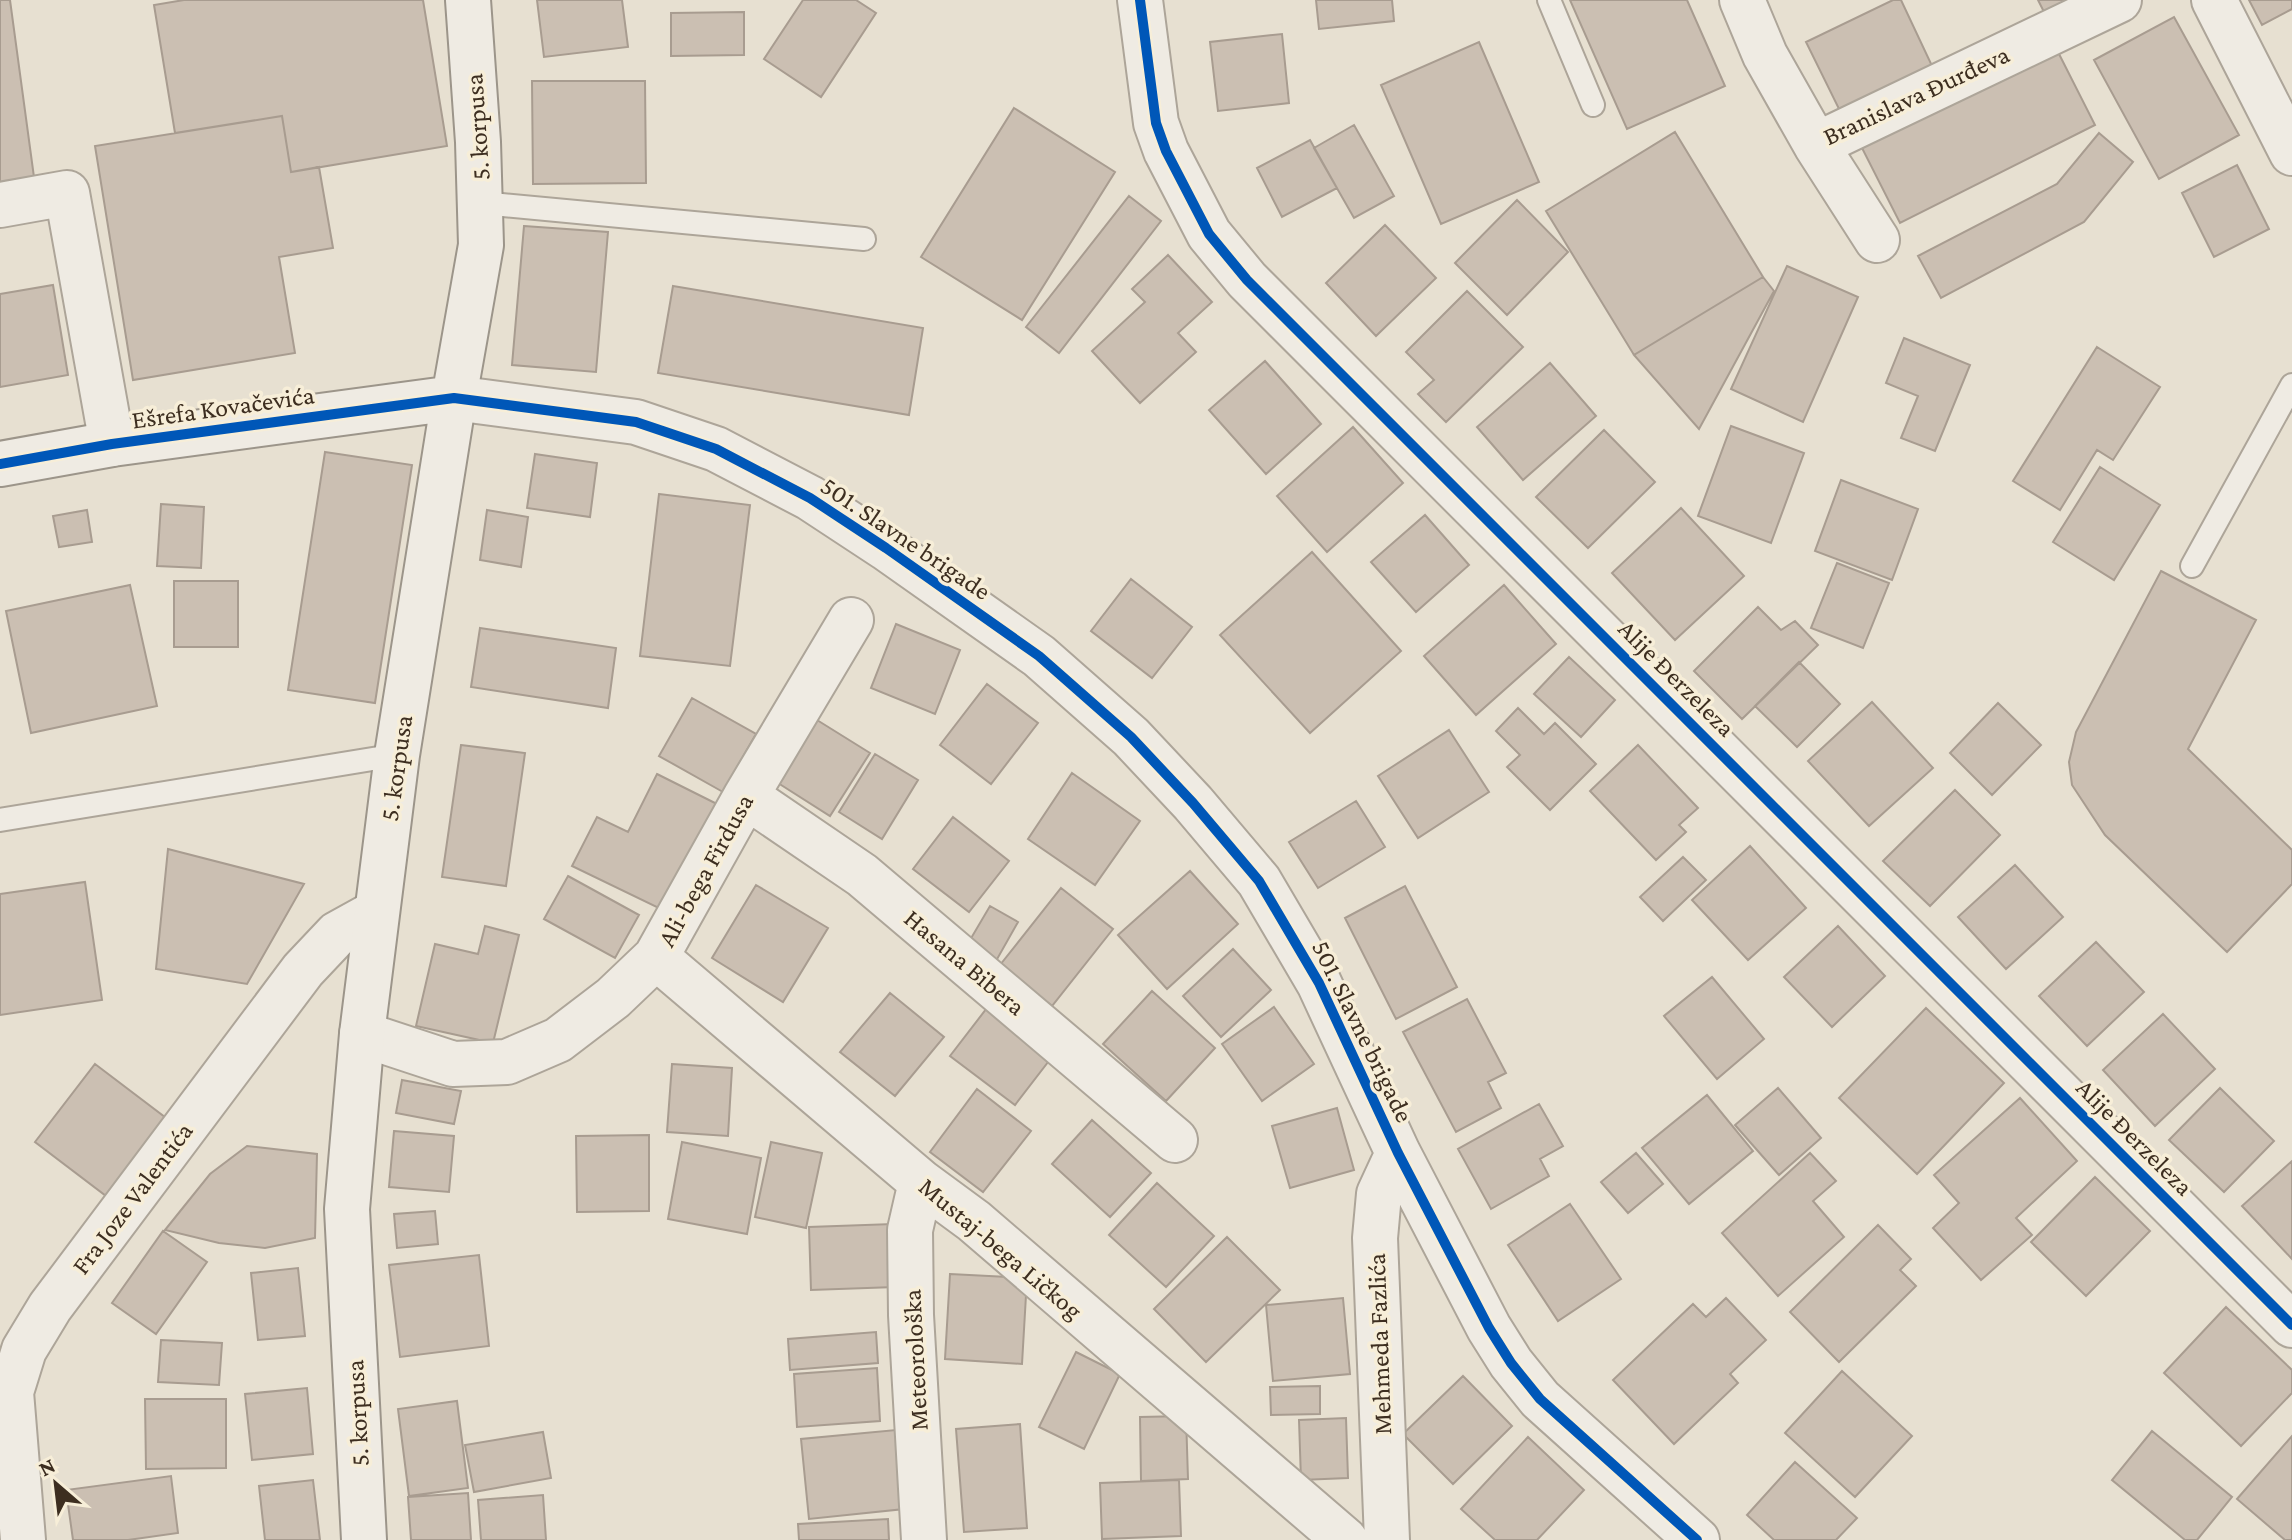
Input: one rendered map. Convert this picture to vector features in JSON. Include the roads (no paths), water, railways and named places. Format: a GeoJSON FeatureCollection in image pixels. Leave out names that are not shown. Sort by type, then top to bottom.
{"type":"FeatureCollection","features":[{"type":"Feature","properties":{"kind":"street","name":"5. korpusa"},"geometry":{"type":"LineString","coordinates":[[364,1540],[347,1209],[375,913],[397,755],[481,245],[468,0]]}},
{"type":"Feature","properties":{"kind":"street","name":"Alije Đerzeleza"},"geometry":{"type":"LineString","coordinates":[[1140,0],[1156,123],[1166,151],[1209,234],[1247,280],[2292,1325]]}},
{"type":"Feature","properties":{"kind":"street","name":"Branislava Đurđeva"},"geometry":{"type":"LineString","coordinates":[[1742,0],[1765,55],[1816,145],[2119,0]]}},
{"type":"Feature","properties":{"kind":"street"},"geometry":{"type":"LineString","coordinates":[[2214,0],[2292,153]]}},
{"type":"Feature","properties":{"kind":"street"},"geometry":{"type":"LineString","coordinates":[[1816,145],[1877,240]]}},
{"type":"Feature","properties":{"kind":"street"},"geometry":{"type":"LineString","coordinates":[[0,205],[67,193],[112,444]]}},
{"type":"Feature","properties":{"kind":"street","name":"Ešrefa Kovačevića"},"geometry":{"type":"LineString","coordinates":[[0,464],[112,444],[454,398]]}},
{"type":"Feature","properties":{"kind":"street","name":"501. Slavne brigade"},"geometry":{"type":"LineString","coordinates":[[454,398],[636,422],[716,449],[810,498],[886,548],[1039,656],[1131,737],[1193,803],[1259,881],[1319,983],[1398,1153],[1489,1328],[1511,1363],[1540,1399],[1697,1540]]}},
{"type":"Feature","properties":{"kind":"street","name":"Ali-bega Firdusa"},"geometry":{"type":"LineString","coordinates":[[362,1034],[453,1064],[507,1062],[558,1040],[613,998],[656,957],[746,796],[851,620]]}},
{"type":"Feature","properties":{"kind":"street","name":"Hasana Bibera"},"geometry":{"type":"LineString","coordinates":[[746,796],[862,875],[1175,1140]]}},
{"type":"Feature","properties":{"kind":"street","name":"Fra Joze Valentića"},"geometry":{"type":"LineString","coordinates":[[23,1540],[24,1521],[11,1392],[24,1350],[50,1307],[303,970],[337,934],[375,913]]}},
{"type":"Feature","properties":{"kind":"street","name":"Mustaj-bega Ličkog"},"geometry":{"type":"LineString","coordinates":[[656,957],[921,1182],[974,1221],[1345,1540]]}},
{"type":"Feature","properties":{"kind":"street","name":"Mehmeda Fazlića"},"geometry":{"type":"LineString","coordinates":[[1387,1540],[1375,1238],[1379,1194],[1398,1153]]}},
{"type":"Feature","properties":{"kind":"street","name":"Meteorološka"},"geometry":{"type":"LineString","coordinates":[[921,1182],[910,1230],[911,1315],[924,1540]]}},
{"type":"Feature","properties":{"kind":"lane"},"geometry":{"type":"LineString","coordinates":[[1549,0],[1593,105]]}},
{"type":"Feature","properties":{"kind":"lane"},"geometry":{"type":"LineString","coordinates":[[481,203],[864,239]]}},
{"type":"Feature","properties":{"kind":"lane"},"geometry":{"type":"LineString","coordinates":[[2192,566],[2292,385]]}},
{"type":"Feature","properties":{"kind":"lane"},"geometry":{"type":"LineString","coordinates":[[0,820],[397,755]]}}]}
